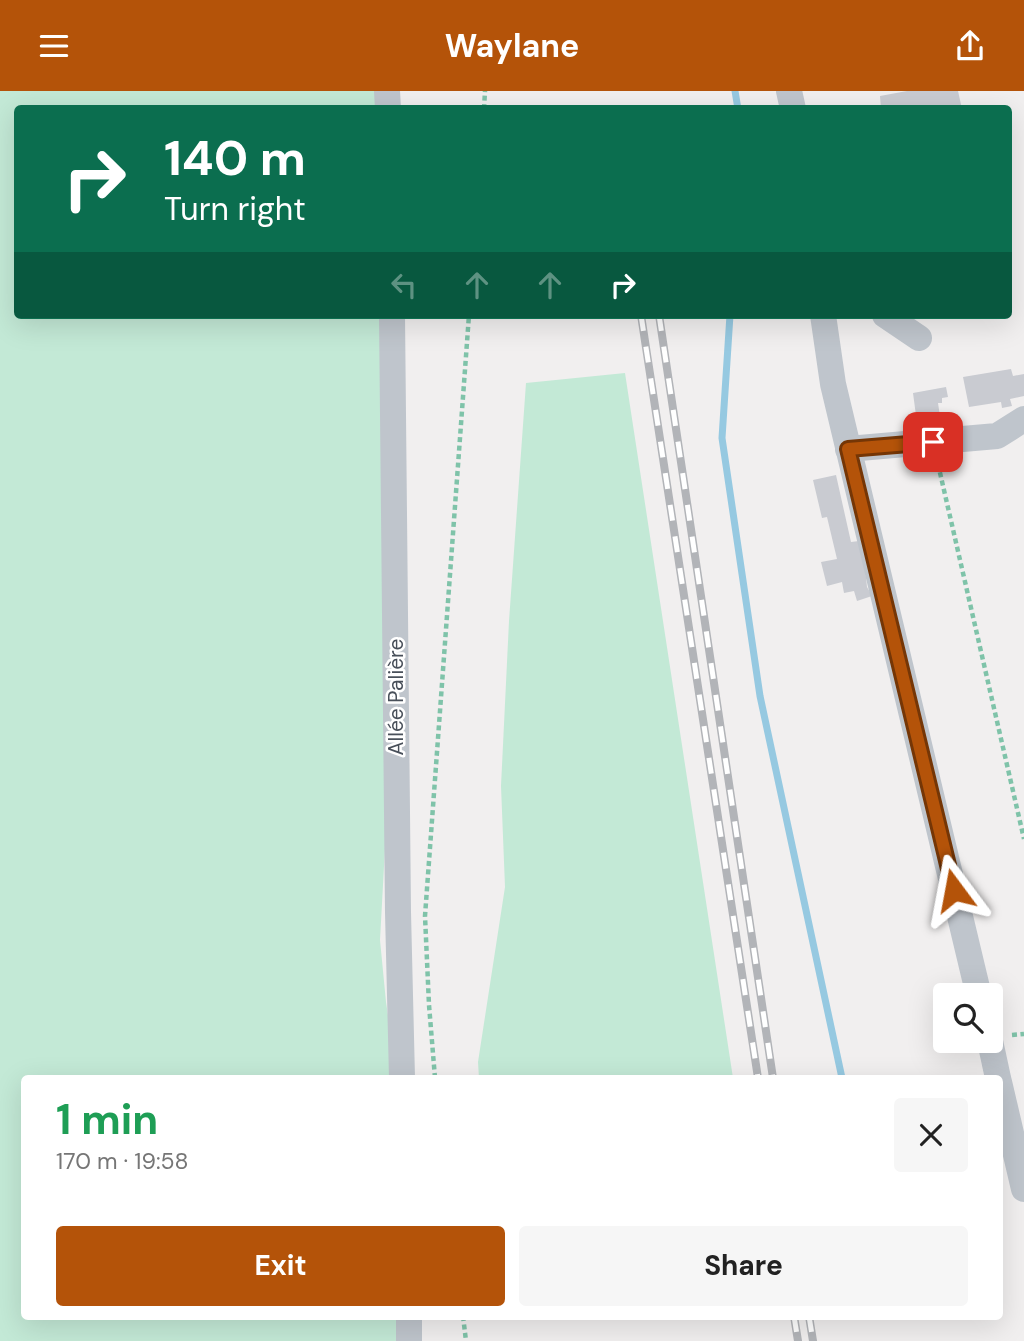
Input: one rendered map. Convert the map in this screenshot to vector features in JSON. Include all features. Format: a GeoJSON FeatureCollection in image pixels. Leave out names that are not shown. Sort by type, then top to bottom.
{"type":"FeatureCollection","features":[{"type":"Feature","properties":{"kind":"street","name":"Allée Palière"},"geometry":{"type":"LineString","coordinates":[[392,319],[402,1075]]}},
{"type":"Feature","properties":{"kind":"street"},"geometry":{"type":"LineString","coordinates":[[824,319],[833,384],[976,983]]}},
{"type":"Feature","properties":{"kind":"street"},"geometry":{"type":"LineString","coordinates":[[891,319],[919,338]]}},
{"type":"Feature","properties":{"kind":"street"},"geometry":{"type":"LineString","coordinates":[[848,449],[997,436],[1024,419]]}},
{"type":"Feature","properties":{"kind":"street"},"geometry":{"type":"LineString","coordinates":[[993,1053],[998,1075]]}},
{"type":"Feature","properties":{"kind":"street"},"geometry":{"type":"LineString","coordinates":[[1003,1095],[1021,1160],[1024,1189]]}},
{"type":"Feature","properties":{"kind":"street"},"geometry":{"type":"LineString","coordinates":[[409,1320],[409,1341]]}},
{"type":"Feature","properties":{"kind":"path"},"geometry":{"type":"LineString","coordinates":[[435,1075],[425,916],[469,319]]}},
{"type":"Feature","properties":{"kind":"path"},"geometry":{"type":"LineString","coordinates":[[933,442],[1024,839]]}},
{"type":"Feature","properties":{"kind":"path"},"geometry":{"type":"LineString","coordinates":[[463,1320],[466,1341]]}},
{"type":"Feature","properties":{"kind":"green space"},"geometry":{"type":"Polygon","coordinates":[[[0,91],[377,91],[377,105],[14,105],[14,319],[381,319],[388,793],[380,940],[392,1042],[393,1075],[21,1075],[21,1320],[397,1320],[398,1341],[0,1341],[0,91]]]}},
{"type":"Feature","properties":{"kind":"green space"},"geometry":{"type":"Polygon","coordinates":[[[625,373],[733,1075],[479,1075],[478,1062],[505,887],[501,786],[509,621],[526,383],[625,373]]]}},
{"type":"Feature","properties":{"kind":"building"},"geometry":{"type":"Polygon","coordinates":[[[907,91],[958,91],[961,105],[881,105],[880,96],[907,91]]]}},
{"type":"Feature","properties":{"kind":"building"},"geometry":{"type":"Polygon","coordinates":[[[1011,369],[1013,376],[1024,374],[1024,396],[1010,399],[1012,406],[1002,408],[1001,402],[969,407],[963,377],[1011,369]]]}},
{"type":"Feature","properties":{"kind":"building"},"geometry":{"type":"Polygon","coordinates":[[[946,387],[948,397],[942,398],[942,403],[938,403],[941,423],[928,425],[930,436],[919,438],[913,393],[946,387]]]}},
{"type":"Feature","properties":{"kind":"building"},"geometry":{"type":"Polygon","coordinates":[[[836,475],[851,542],[859,541],[867,587],[872,596],[857,601],[854,591],[844,593],[842,582],[827,586],[821,562],[837,559],[827,517],[822,518],[813,480],[836,475]]]}},
{"type":"Feature","properties":{"kind":"waterway"},"geometry":{"type":"LineString","coordinates":[[735,91],[737,105]]}},
{"type":"Feature","properties":{"kind":"waterway"},"geometry":{"type":"LineString","coordinates":[[730,319],[722,438],[760,696],[841,1075]]}},
{"type":"Feature","properties":{"kind":"railway"},"geometry":{"type":"LineString","coordinates":[[642,319],[758,1075]]}},
{"type":"Feature","properties":{"kind":"railway"},"geometry":{"type":"LineString","coordinates":[[660,319],[773,1075]]}},
{"type":"Feature","properties":{"kind":"railway"},"geometry":{"type":"LineString","coordinates":[[795,1320],[798,1341]]}},
{"type":"Feature","properties":{"kind":"railway"},"geometry":{"type":"LineString","coordinates":[[810,1320],[813,1341]]}},
{"type":"Feature","properties":{"kind":"route"},"geometry":{"type":"LineString","coordinates":[[933,442],[848,449],[954,890]]}}]}
